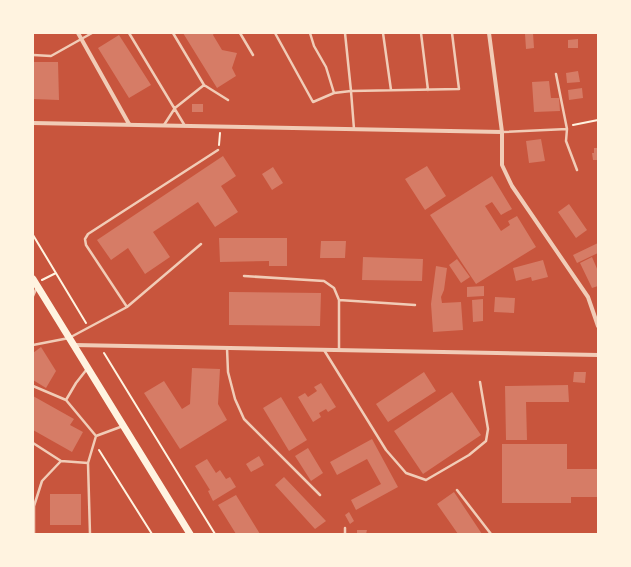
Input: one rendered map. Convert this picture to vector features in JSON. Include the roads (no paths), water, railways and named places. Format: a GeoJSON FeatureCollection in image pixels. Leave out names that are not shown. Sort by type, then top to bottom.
{"type":"FeatureCollection","features":[{"type":"Feature","properties":{"kind":"main road"},"geometry":{"type":"LineString","coordinates":[[33,279],[190,534]]}},
{"type":"Feature","properties":{"kind":"street"},"geometry":{"type":"LineString","coordinates":[[78,33],[129,124]]}},
{"type":"Feature","properties":{"kind":"street"},"geometry":{"type":"LineString","coordinates":[[489,33],[502,132],[502,165],[512,186],[588,297],[598,326]]}},
{"type":"Feature","properties":{"kind":"street"},"geometry":{"type":"LineString","coordinates":[[33,123],[502,132]]}},
{"type":"Feature","properties":{"kind":"street"},"geometry":{"type":"LineString","coordinates":[[74,345],[598,356]]}},
{"type":"Feature","properties":{"kind":"lane"},"geometry":{"type":"LineString","coordinates":[[33,55],[51,56],[92,33]]}},
{"type":"Feature","properties":{"kind":"lane"},"geometry":{"type":"LineString","coordinates":[[129,33],[185,126]]}},
{"type":"Feature","properties":{"kind":"lane"},"geometry":{"type":"LineString","coordinates":[[173,33],[204,85],[228,100]]}},
{"type":"Feature","properties":{"kind":"lane"},"geometry":{"type":"LineString","coordinates":[[240,33],[253,54]]}},
{"type":"Feature","properties":{"kind":"lane"},"geometry":{"type":"LineString","coordinates":[[275,33],[313,102],[334,93],[352,91],[459,89],[452,33]]}},
{"type":"Feature","properties":{"kind":"lane"},"geometry":{"type":"LineString","coordinates":[[310,33],[314,46],[326,67],[334,93]]}},
{"type":"Feature","properties":{"kind":"lane"},"geometry":{"type":"LineString","coordinates":[[345,33],[352,91],[354,129]]}},
{"type":"Feature","properties":{"kind":"lane"},"geometry":{"type":"LineString","coordinates":[[383,33],[391,90]]}},
{"type":"Feature","properties":{"kind":"lane"},"geometry":{"type":"LineString","coordinates":[[421,33],[428,90]]}},
{"type":"Feature","properties":{"kind":"lane"},"geometry":{"type":"LineString","coordinates":[[556,74],[567,129],[566,141],[577,170]]}},
{"type":"Feature","properties":{"kind":"lane"},"geometry":{"type":"LineString","coordinates":[[164,125],[175,108],[204,85]]}},
{"type":"Feature","properties":{"kind":"lane"},"geometry":{"type":"LineString","coordinates":[[502,132],[567,129]]}},
{"type":"Feature","properties":{"kind":"lane"},"geometry":{"type":"LineString","coordinates":[[127,306],[86,245],[85,239],[88,234],[218,150]]}},
{"type":"Feature","properties":{"kind":"lane"},"geometry":{"type":"LineString","coordinates":[[33,345],[69,338],[127,306],[201,244]]}},
{"type":"Feature","properties":{"kind":"lane"},"geometry":{"type":"LineString","coordinates":[[244,276],[324,281],[334,288],[339,300],[339,350]]}},
{"type":"Feature","properties":{"kind":"lane"},"geometry":{"type":"LineString","coordinates":[[33,296],[38,286]]}},
{"type":"Feature","properties":{"kind":"lane"},"geometry":{"type":"LineString","coordinates":[[339,300],[415,305]]}},
{"type":"Feature","properties":{"kind":"lane"},"geometry":{"type":"LineString","coordinates":[[227,348],[228,372],[235,399],[244,419],[320,495]]}},
{"type":"Feature","properties":{"kind":"lane"},"geometry":{"type":"LineString","coordinates":[[324,350],[386,450],[406,473],[426,480],[469,455],[486,441],[488,429],[480,382]]}},
{"type":"Feature","properties":{"kind":"lane"},"geometry":{"type":"LineString","coordinates":[[66,400],[76,383],[88,368]]}},
{"type":"Feature","properties":{"kind":"lane"},"geometry":{"type":"LineString","coordinates":[[33,386],[66,400],[96,436]]}},
{"type":"Feature","properties":{"kind":"lane"},"geometry":{"type":"LineString","coordinates":[[90,534],[88,463],[94,442],[96,436],[123,425]]}},
{"type":"Feature","properties":{"kind":"lane"},"geometry":{"type":"LineString","coordinates":[[33,443],[61,461],[88,463]]}},
{"type":"Feature","properties":{"kind":"lane"},"geometry":{"type":"LineString","coordinates":[[34,534],[34,506],[42,481],[61,461]]}},
{"type":"Feature","properties":{"kind":"lane"},"geometry":{"type":"LineString","coordinates":[[458,490],[491,534]]}},
{"type":"Feature","properties":{"kind":"lane"},"geometry":{"type":"LineString","coordinates":[[345,528],[345,534]]}}]}
